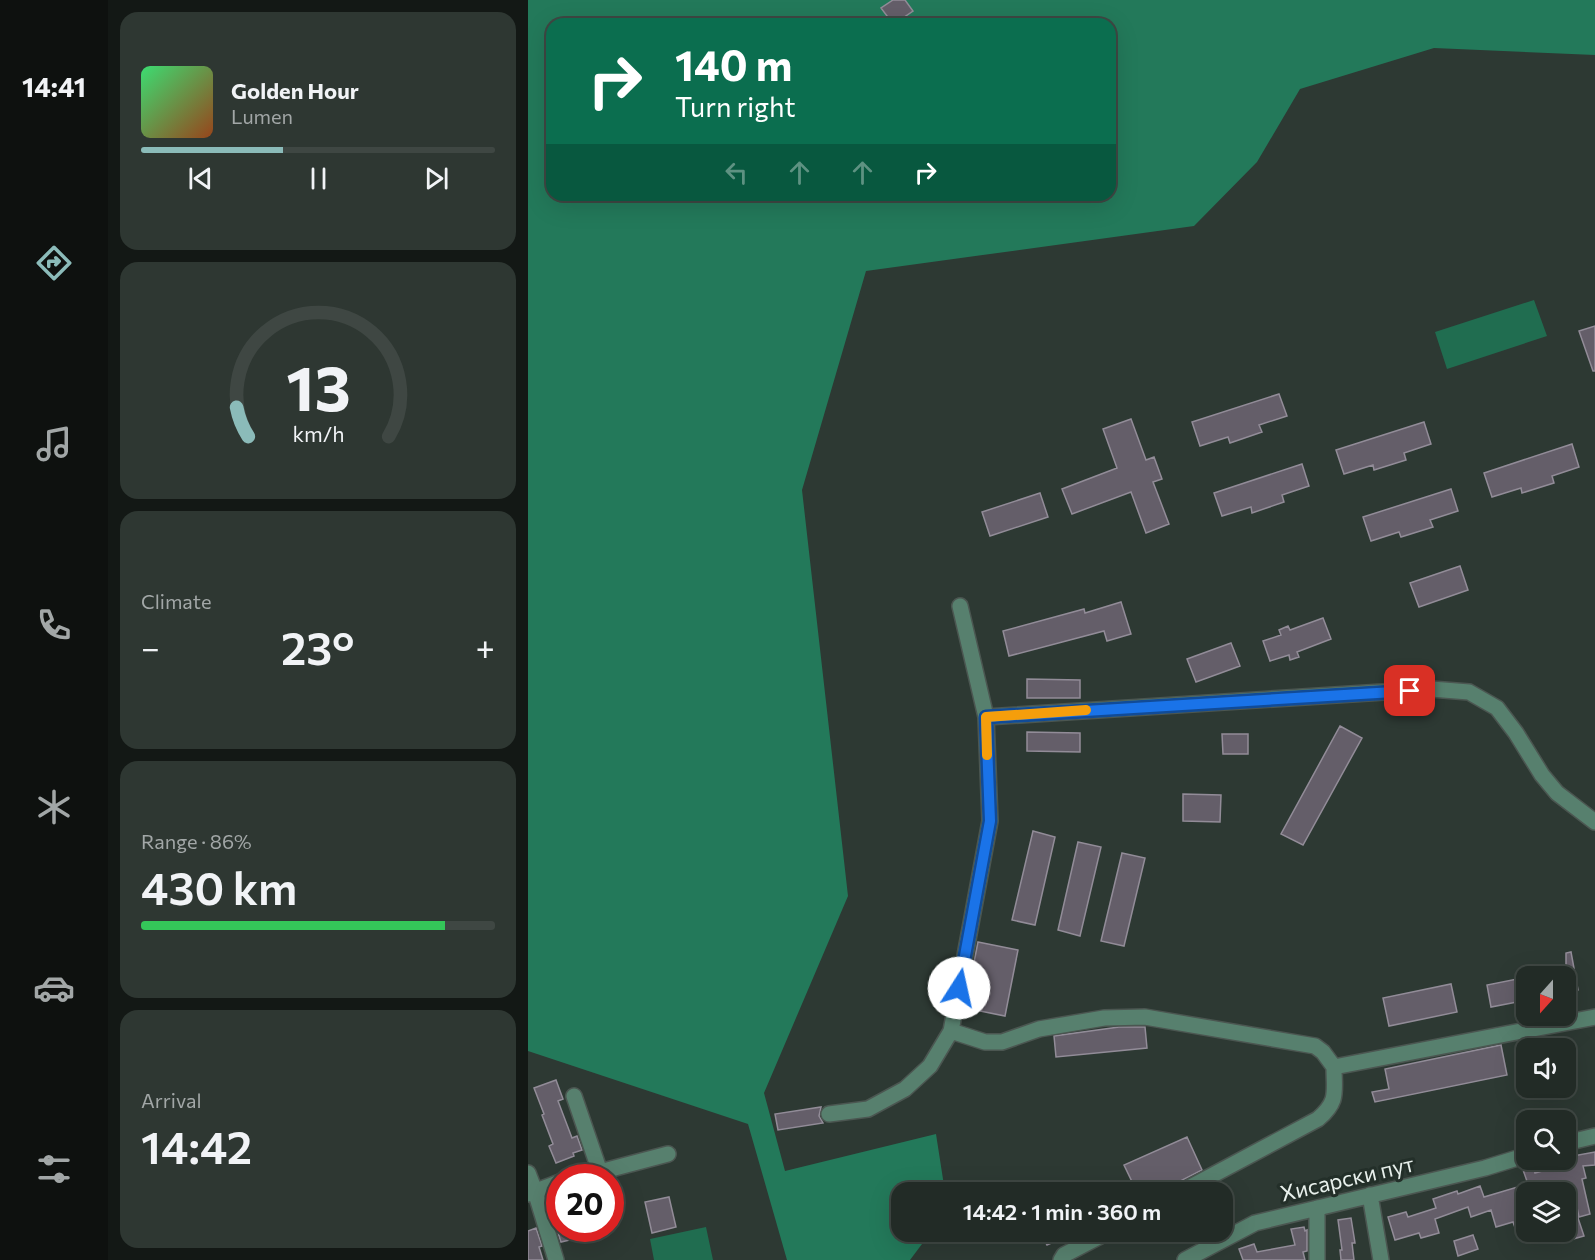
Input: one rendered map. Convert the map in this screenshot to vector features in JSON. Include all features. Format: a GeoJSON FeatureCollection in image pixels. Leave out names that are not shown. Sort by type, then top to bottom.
{"type":"FeatureCollection","features":[{"type":"Feature","properties":{"kind":"street"},"geometry":{"type":"LineString","coordinates":[[829,1114],[868,1109],[905,1089],[930,1066],[951,1031],[990,821],[986,717],[960,606]]}},
{"type":"Feature","properties":{"kind":"street"},"geometry":{"type":"LineString","coordinates":[[986,717],[1431,689],[1469,693],[1497,708],[1516,733],[1542,775],[1557,793],[1595,822]]}},
{"type":"Feature","properties":{"kind":"street"},"geometry":{"type":"LineString","coordinates":[[951,1031],[985,1042],[1002,1042],[1039,1029],[1104,1018],[1145,1017],[1315,1046],[1323,1052],[1334,1067],[1335,1098],[1329,1109],[1318,1119],[1199,1182]]}},
{"type":"Feature","properties":{"kind":"street"},"geometry":{"type":"LineString","coordinates":[[1334,1067],[1595,1017]]}},
{"type":"Feature","properties":{"kind":"street"},"geometry":{"type":"LineString","coordinates":[[574,1096],[597,1164]]}},
{"type":"Feature","properties":{"kind":"street"},"geometry":{"type":"LineString","coordinates":[[1576,1141],[1595,1136]]}},
{"type":"Feature","properties":{"kind":"street"},"geometry":{"type":"LineString","coordinates":[[624,1166],[668,1154]]}},
{"type":"Feature","properties":{"kind":"street","name":"Хисарски пут"},"geometry":{"type":"LineString","coordinates":[[1185,1260],[1255,1222],[1485,1168],[1516,1158]]}},
{"type":"Feature","properties":{"kind":"street"},"geometry":{"type":"LineString","coordinates":[[528,1173],[531,1192],[556,1260]]}},
{"type":"Feature","properties":{"kind":"street"},"geometry":{"type":"LineString","coordinates":[[531,1192],[546,1187]]}},
{"type":"Feature","properties":{"kind":"street"},"geometry":{"type":"LineString","coordinates":[[1370,1196],[1381,1260]]}},
{"type":"Feature","properties":{"kind":"street"},"geometry":{"type":"LineString","coordinates":[[1317,1208],[1317,1260]]}},
{"type":"Feature","properties":{"kind":"street"},"geometry":{"type":"LineString","coordinates":[[1061,1260],[1064,1255],[1089,1242]]}},
{"type":"Feature","properties":{"kind":"green space"},"geometry":{"type":"Polygon","coordinates":[[[528,0],[1595,0],[1595,55],[1434,48],[1300,89],[1257,162],[1194,226],[866,271],[802,490],[848,896],[764,1093],[785,1171],[936,1134],[943,1182],[891,1182],[891,1242],[924,1242],[910,1260],[787,1260],[748,1124],[528,1051],[528,0]]]}},
{"type":"Feature","properties":{"kind":"green space"},"geometry":{"type":"Polygon","coordinates":[[[1534,300],[1547,336],[1447,369],[1435,332],[1534,300]]]}},
{"type":"Feature","properties":{"kind":"green space"},"geometry":{"type":"Polygon","coordinates":[[[706,1227],[713,1260],[654,1260],[650,1239],[706,1227]]]}},
{"type":"Feature","properties":{"kind":"building"},"geometry":{"type":"Polygon","coordinates":[[[893,0],[905,0],[913,11],[903,18],[888,18],[881,8],[893,0]]]}},
{"type":"Feature","properties":{"kind":"building"},"geometry":{"type":"Polygon","coordinates":[[[1595,326],[1595,371],[1593,371],[1579,331],[1595,326]]]}},
{"type":"Feature","properties":{"kind":"building"},"geometry":{"type":"Polygon","coordinates":[[[1279,394],[1287,416],[1259,425],[1262,432],[1230,443],[1228,437],[1200,446],[1192,422],[1279,394]]]}},
{"type":"Feature","properties":{"kind":"building"},"geometry":{"type":"Polygon","coordinates":[[[1131,419],[1146,460],[1154,457],[1162,479],[1153,482],[1169,524],[1146,533],[1131,492],[1072,514],[1062,489],[1117,468],[1103,429],[1131,419]]]}},
{"type":"Feature","properties":{"kind":"building"},"geometry":{"type":"Polygon","coordinates":[[[1424,422],[1431,444],[1404,453],[1406,460],[1374,470],[1373,465],[1344,474],[1336,450],[1424,422]]]}},
{"type":"Feature","properties":{"kind":"building"},"geometry":{"type":"Polygon","coordinates":[[[1572,444],[1579,467],[1552,476],[1554,483],[1522,493],[1521,488],[1492,497],[1484,473],[1572,444]]]}},
{"type":"Feature","properties":{"kind":"building"},"geometry":{"type":"Polygon","coordinates":[[[1302,464],[1309,486],[1282,495],[1284,502],[1252,513],[1251,507],[1222,516],[1214,493],[1302,464]]]}},
{"type":"Feature","properties":{"kind":"building"},"geometry":{"type":"Polygon","coordinates":[[[1451,489],[1458,511],[1430,520],[1433,527],[1401,537],[1399,532],[1371,541],[1363,517],[1451,489]]]}},
{"type":"Feature","properties":{"kind":"building"},"geometry":{"type":"Polygon","coordinates":[[[1040,493],[1048,517],[990,536],[982,512],[1040,493]]]}},
{"type":"Feature","properties":{"kind":"building"},"geometry":{"type":"Polygon","coordinates":[[[1460,566],[1468,590],[1419,607],[1410,583],[1460,566]]]}},
{"type":"Feature","properties":{"kind":"building"},"geometry":{"type":"Polygon","coordinates":[[[1121,602],[1131,634],[1107,641],[1104,631],[1009,656],[1003,631],[1084,609],[1085,613],[1121,602]]]}},
{"type":"Feature","properties":{"kind":"building"},"geometry":{"type":"Polygon","coordinates":[[[1323,618],[1331,639],[1297,652],[1299,657],[1290,660],[1289,655],[1270,661],[1263,641],[1281,635],[1279,630],[1288,626],[1290,630],[1323,618]]]}},
{"type":"Feature","properties":{"kind":"building"},"geometry":{"type":"Polygon","coordinates":[[[1231,643],[1240,666],[1196,682],[1187,659],[1231,643]]]}},
{"type":"Feature","properties":{"kind":"building"},"geometry":{"type":"Polygon","coordinates":[[[1027,679],[1080,680],[1080,698],[1027,698],[1027,679]]]}},
{"type":"Feature","properties":{"kind":"building"},"geometry":{"type":"Polygon","coordinates":[[[1340,726],[1362,738],[1303,845],[1281,834],[1340,726]]]}},
{"type":"Feature","properties":{"kind":"building"},"geometry":{"type":"Polygon","coordinates":[[[1027,732],[1080,733],[1080,752],[1027,751],[1027,732]]]}},
{"type":"Feature","properties":{"kind":"building"},"geometry":{"type":"Polygon","coordinates":[[[1222,734],[1248,734],[1248,754],[1223,754],[1222,734]]]}},
{"type":"Feature","properties":{"kind":"building"},"geometry":{"type":"Polygon","coordinates":[[[1183,794],[1221,795],[1220,822],[1183,821],[1183,794]]]}},
{"type":"Feature","properties":{"kind":"building"},"geometry":{"type":"Polygon","coordinates":[[[1033,831],[1055,837],[1035,925],[1012,920],[1033,831]]]}},
{"type":"Feature","properties":{"kind":"building"},"geometry":{"type":"Polygon","coordinates":[[[1078,842],[1101,847],[1080,936],[1058,930],[1078,842]]]}},
{"type":"Feature","properties":{"kind":"building"},"geometry":{"type":"Polygon","coordinates":[[[1122,853],[1145,858],[1124,946],[1101,941],[1122,853]]]}},
{"type":"Feature","properties":{"kind":"building"},"geometry":{"type":"Polygon","coordinates":[[[978,942],[1018,950],[1005,1016],[965,1008],[978,942]]]}},
{"type":"Feature","properties":{"kind":"building"},"geometry":{"type":"Polygon","coordinates":[[[1571,952],[1574,966],[1566,966],[1566,953],[1571,952]]]}},
{"type":"Feature","properties":{"kind":"building"},"geometry":{"type":"Polygon","coordinates":[[[1516,979],[1516,1002],[1491,1007],[1487,985],[1516,979]]]}},
{"type":"Feature","properties":{"kind":"building"},"geometry":{"type":"Polygon","coordinates":[[[1451,984],[1457,1012],[1389,1026],[1383,998],[1451,984]]]}},
{"type":"Feature","properties":{"kind":"building"},"geometry":{"type":"Polygon","coordinates":[[[1119,1027],[1145,1027],[1147,1048],[1056,1057],[1054,1036],[1119,1027]]]}},
{"type":"Feature","properties":{"kind":"building"},"geometry":{"type":"Polygon","coordinates":[[[1501,1045],[1507,1075],[1375,1102],[1372,1092],[1389,1089],[1385,1069],[1501,1045]]]}},
{"type":"Feature","properties":{"kind":"building"},"geometry":{"type":"Polygon","coordinates":[[[556,1080],[563,1099],[558,1101],[572,1138],[577,1136],[582,1150],[556,1163],[549,1146],[553,1144],[534,1088],[556,1080]]]}},
{"type":"Feature","properties":{"kind":"building"},"geometry":{"type":"Polygon","coordinates":[[[821,1107],[819,1116],[823,1123],[778,1130],[775,1114],[821,1107]]]}},
{"type":"Feature","properties":{"kind":"building"},"geometry":{"type":"Polygon","coordinates":[[[1187,1137],[1202,1170],[1179,1182],[1132,1182],[1124,1165],[1187,1137]]]}},
{"type":"Feature","properties":{"kind":"building"},"geometry":{"type":"Polygon","coordinates":[[[1595,1152],[1595,1165],[1583,1166],[1586,1178],[1582,1179],[1590,1214],[1579,1217],[1576,1182],[1527,1182],[1523,1170],[1534,1170],[1535,1173],[1546,1170],[1576,1170],[1576,1155],[1595,1152]]]}},
{"type":"Feature","properties":{"kind":"building"},"geometry":{"type":"Polygon","coordinates":[[[1480,1186],[1484,1197],[1516,1188],[1516,1230],[1513,1222],[1496,1227],[1491,1210],[1471,1217],[1468,1207],[1435,1219],[1439,1233],[1421,1238],[1419,1233],[1395,1240],[1388,1217],[1406,1212],[1408,1217],[1436,1208],[1433,1199],[1457,1191],[1458,1194],[1480,1186]]]}},
{"type":"Feature","properties":{"kind":"building"},"geometry":{"type":"Polygon","coordinates":[[[669,1197],[676,1227],[652,1233],[645,1202],[669,1197]]]}},
{"type":"Feature","properties":{"kind":"building"},"geometry":{"type":"Polygon","coordinates":[[[1576,1212],[1584,1236],[1576,1238],[1576,1212]]]}},
{"type":"Feature","properties":{"kind":"building"},"geometry":{"type":"Polygon","coordinates":[[[1351,1218],[1355,1243],[1352,1243],[1354,1260],[1341,1260],[1338,1220],[1351,1218]]]}},
{"type":"Feature","properties":{"kind":"building"},"geometry":{"type":"Polygon","coordinates":[[[1304,1227],[1305,1231],[1307,1230],[1307,1251],[1303,1252],[1305,1260],[1243,1260],[1239,1249],[1254,1244],[1257,1252],[1295,1245],[1291,1229],[1304,1227]]]}},
{"type":"Feature","properties":{"kind":"building"},"geometry":{"type":"Polygon","coordinates":[[[536,1228],[542,1246],[539,1247],[543,1260],[528,1260],[528,1231],[536,1228]]]}},
{"type":"Feature","properties":{"kind":"building"},"geometry":{"type":"Polygon","coordinates":[[[1473,1235],[1478,1249],[1458,1256],[1454,1241],[1473,1235]]]}},
{"type":"Feature","properties":{"kind":"slow traffic"},"geometry":{"type":"LineString","coordinates":[[987,755],[986,717],[1086,710]]}},
{"type":"Feature","properties":{"kind":"route"},"geometry":{"type":"LineString","coordinates":[[959,988],[990,821],[986,717],[1410,691]]}}]}
